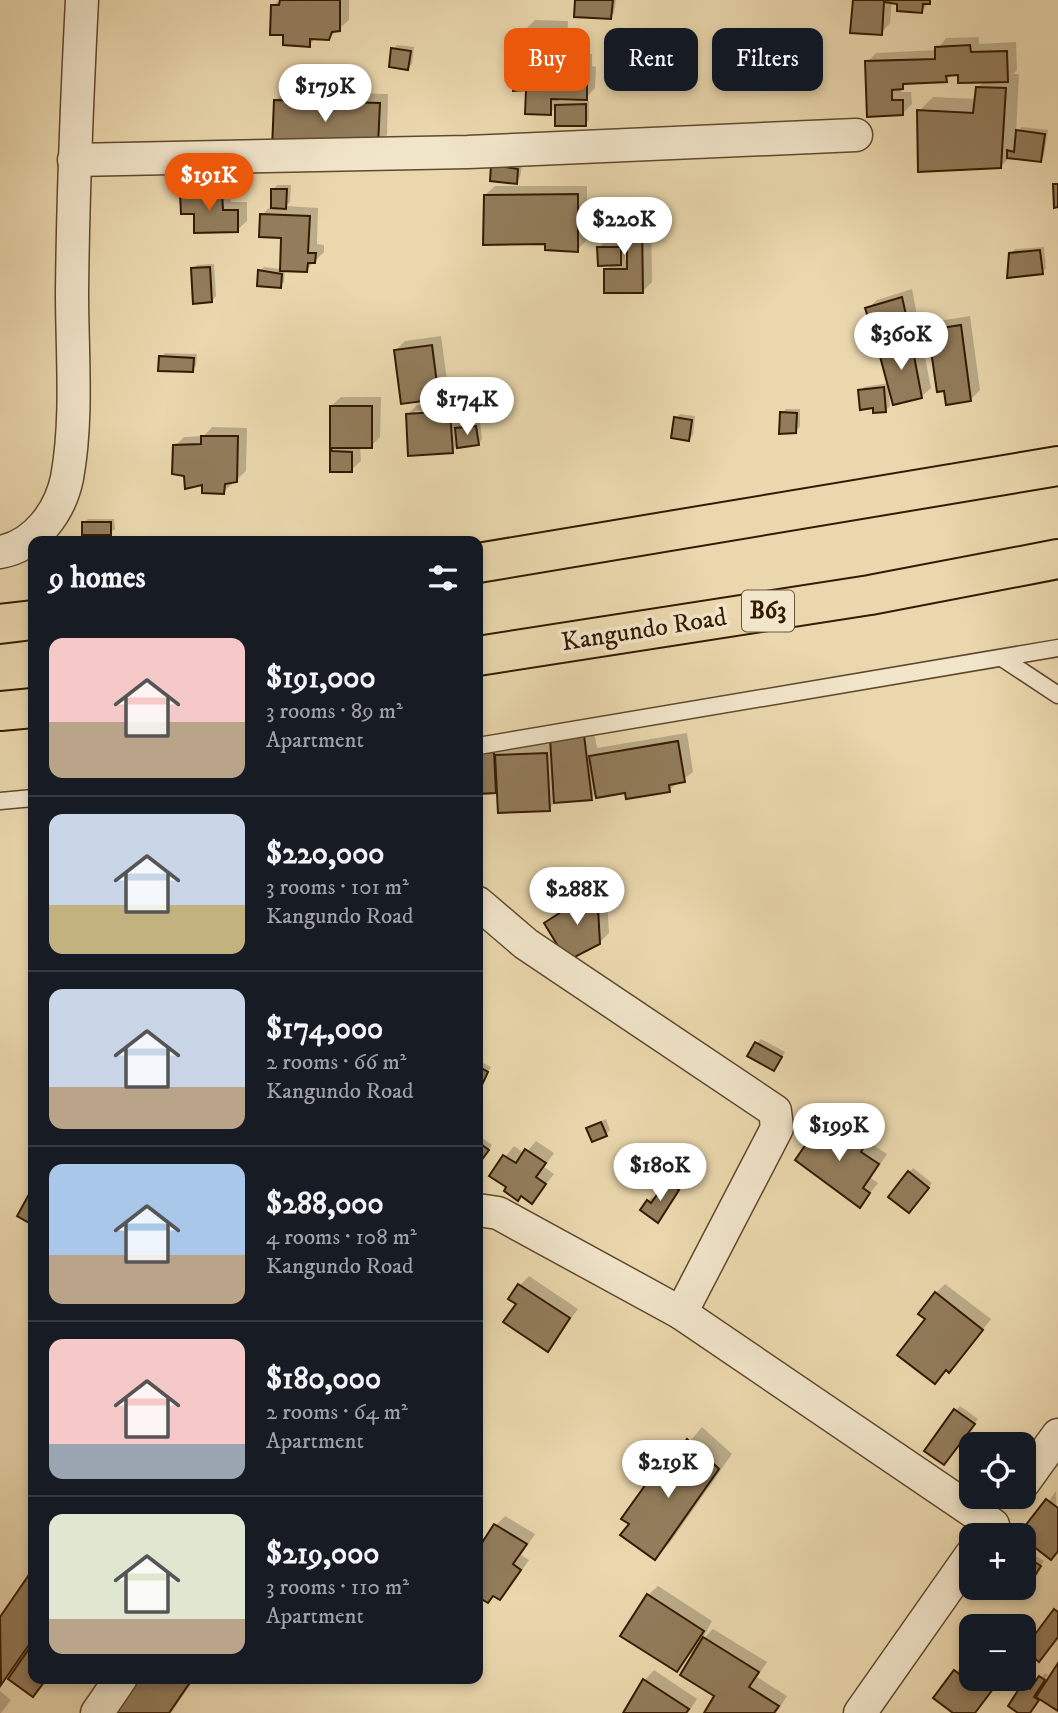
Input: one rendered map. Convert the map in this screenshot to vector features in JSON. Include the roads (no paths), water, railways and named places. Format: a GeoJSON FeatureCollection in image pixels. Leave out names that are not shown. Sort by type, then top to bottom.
{"type":"FeatureCollection","features":[{"type":"Feature","properties":{"kind":"highway"},"geometry":{"type":"LineString","coordinates":[[483,562],[1058,466]]}},
{"type":"Feature","properties":{"kind":"highway","name":"Kangundo Road"},"geometry":{"type":"LineString","coordinates":[[483,655],[870,595],[1058,559]]}},
{"type":"Feature","properties":{"kind":"highway"},"geometry":{"type":"LineString","coordinates":[[0,624],[28,621]]}},
{"type":"Feature","properties":{"kind":"highway"},"geometry":{"type":"LineString","coordinates":[[0,711],[28,708]]}},
{"type":"Feature","properties":{"kind":"street"},"geometry":{"type":"LineString","coordinates":[[43,536],[66,479],[69,452],[74,160],[82,0]]}},
{"type":"Feature","properties":{"kind":"street"},"geometry":{"type":"LineString","coordinates":[[74,160],[468,152],[856,135]]}},
{"type":"Feature","properties":{"kind":"street"},"geometry":{"type":"LineString","coordinates":[[0,552],[28,543]]}},
{"type":"Feature","properties":{"kind":"street"},"geometry":{"type":"LineString","coordinates":[[483,907],[526,944],[775,1111],[777,1128],[681,1313]]}},
{"type":"Feature","properties":{"kind":"street"},"geometry":{"type":"LineString","coordinates":[[483,1211],[498,1213],[681,1313],[979,1523]]}},
{"type":"Feature","properties":{"kind":"street"},"geometry":{"type":"LineString","coordinates":[[1036,1465],[1058,1435]]}},
{"type":"Feature","properties":{"kind":"street"},"geometry":{"type":"LineString","coordinates":[[860,1713],[959,1572]]}},
{"type":"Feature","properties":{"kind":"street"},"geometry":{"type":"LineString","coordinates":[[97,1713],[117,1684]]}},
{"type":"Feature","properties":{"kind":"lane"},"geometry":{"type":"LineString","coordinates":[[483,745],[1058,648]]}},
{"type":"Feature","properties":{"kind":"lane"},"geometry":{"type":"LineString","coordinates":[[1002,658],[1058,695]]}},
{"type":"Feature","properties":{"kind":"lane"},"geometry":{"type":"LineString","coordinates":[[0,801],[28,798]]}}]}
